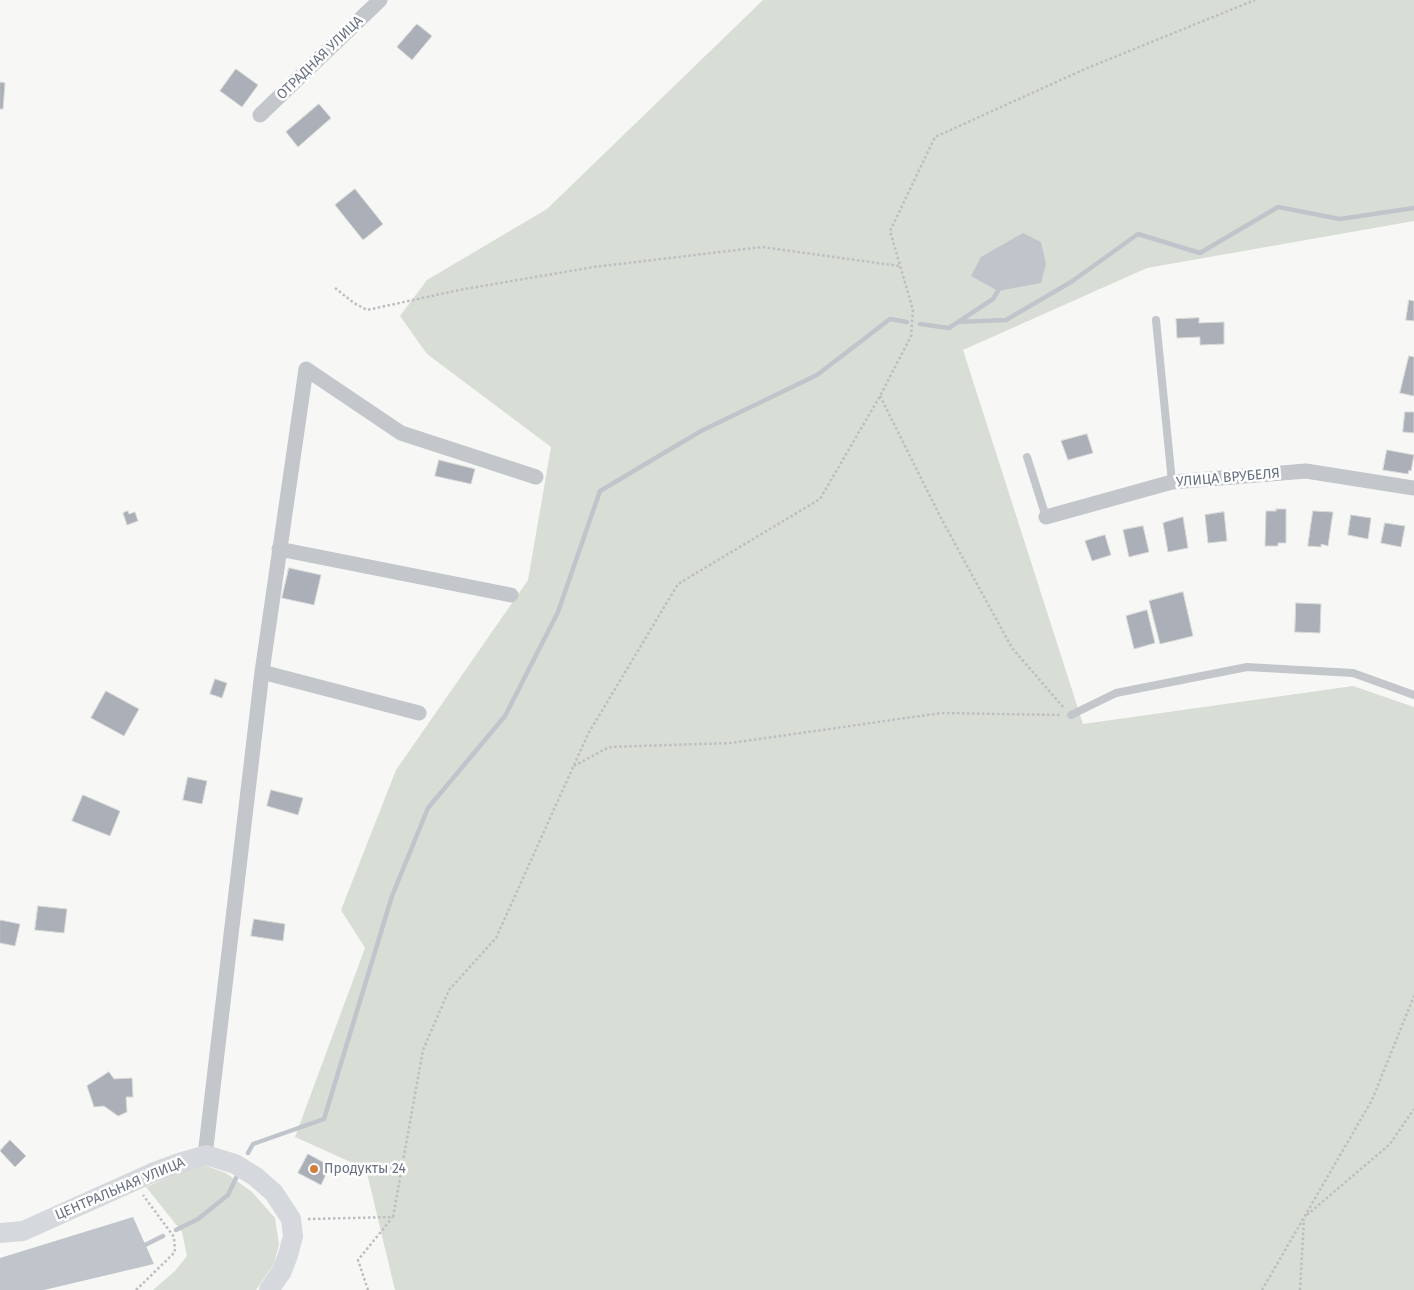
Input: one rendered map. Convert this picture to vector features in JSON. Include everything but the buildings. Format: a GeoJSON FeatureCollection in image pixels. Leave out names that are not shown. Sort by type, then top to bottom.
{"type":"FeatureCollection","features":[{"type":"Feature","properties":{"kind":"street","name":"ОТРАДНАЯ УЛИЦА"},"geometry":{"type":"LineString","coordinates":[[260,115],[380,0]]}},
{"type":"Feature","properties":{"kind":"street"},"geometry":{"type":"LineString","coordinates":[[269,1290],[282,1271],[288,1255],[293,1236],[291,1219],[274,1193],[256,1177],[234,1164],[206,1155],[206,1147],[262,672],[306,369],[402,433],[536,477]]}},
{"type":"Feature","properties":{"kind":"street","name":"УЛИЦА ВРУБЕЛЯ"},"geometry":{"type":"LineString","coordinates":[[1046,517],[1172,482],[1306,471],[1414,488]]}},
{"type":"Feature","properties":{"kind":"street"},"geometry":{"type":"LineString","coordinates":[[279,549],[511,595]]}},
{"type":"Feature","properties":{"kind":"street"},"geometry":{"type":"LineString","coordinates":[[262,672],[419,713]]}},
{"type":"Feature","properties":{"kind":"street","name":"ЦЕНТРАЛЬНАЯ УЛИЦА"},"geometry":{"type":"LineString","coordinates":[[0,1233],[22,1231],[182,1162],[206,1155]]}},
{"type":"Feature","properties":{"kind":"lane"},"geometry":{"type":"LineString","coordinates":[[1156,320],[1172,482]]}},
{"type":"Feature","properties":{"kind":"lane"},"geometry":{"type":"LineString","coordinates":[[1027,457],[1046,517]]}},
{"type":"Feature","properties":{"kind":"lane"},"geometry":{"type":"LineString","coordinates":[[1071,715],[1116,693],[1246,667],[1353,673],[1414,695]]}},
{"type":"Feature","properties":{"kind":"path"},"geometry":{"type":"LineString","coordinates":[[368,1290],[358,1260],[393,1217],[424,1050],[449,990],[496,938],[588,734],[678,584],[820,499],[880,396],[911,336],[913,310],[890,231],[935,137],[1084,69],[1255,0]]}},
{"type":"Feature","properties":{"kind":"path"},"geometry":{"type":"LineString","coordinates":[[335,288],[354,303],[367,310],[459,290],[594,267],[762,247],[899,266]]}},
{"type":"Feature","properties":{"kind":"path"},"geometry":{"type":"LineString","coordinates":[[880,396],[942,520],[1012,648],[1071,715]]}},
{"type":"Feature","properties":{"kind":"path"},"geometry":{"type":"LineString","coordinates":[[573,767],[609,747],[732,743],[941,713],[1071,715]]}},
{"type":"Feature","properties":{"kind":"path"},"geometry":{"type":"LineString","coordinates":[[1262,1290],[1372,1100],[1414,996]]}},
{"type":"Feature","properties":{"kind":"path"},"geometry":{"type":"LineString","coordinates":[[1300,1290],[1305,1216],[1390,1144],[1414,1109]]}},
{"type":"Feature","properties":{"kind":"path"},"geometry":{"type":"LineString","coordinates":[[134,1182],[174,1237],[175,1252],[136,1290]]}},
{"type":"Feature","properties":{"kind":"path"},"geometry":{"type":"LineString","coordinates":[[291,1219],[393,1217]]}},
{"type":"Feature","properties":{"kind":"shaded area"},"geometry":{"type":"Polygon","coordinates":[[[763,0],[1414,0],[1414,221],[1147,268],[963,350],[1083,724],[1353,686],[1414,707],[1414,1290],[395,1290],[366,1169],[295,1137],[365,948],[341,910],[396,770],[528,580],[551,447],[427,354],[400,316],[427,280],[547,209],[763,0]]]}},
{"type":"Feature","properties":{"kind":"shaded area"},"geometry":{"type":"Polygon","coordinates":[[[1023,233],[1041,242],[1046,264],[1041,283],[998,291],[971,276],[981,257],[1023,233]]]}},
{"type":"Feature","properties":{"kind":"shaded area"},"geometry":{"type":"Polygon","coordinates":[[[201,1164],[226,1173],[252,1192],[275,1218],[279,1244],[274,1264],[256,1290],[153,1290],[175,1271],[187,1256],[182,1232],[146,1187],[201,1164]]]}},
{"type":"Feature","properties":{"kind":"shaded area"},"geometry":{"type":"Polygon","coordinates":[[[133,1217],[154,1264],[44,1290],[0,1290],[0,1258],[133,1217]]]}},
{"type":"Feature","properties":{"kind":"waterway"},"geometry":{"type":"LineString","coordinates":[[958,322],[1006,320],[1071,282],[1138,234],[1200,253],[1278,207],[1340,219],[1414,208]]}},
{"type":"Feature","properties":{"kind":"waterway"},"geometry":{"type":"LineString","coordinates":[[920,324],[949,328],[993,299],[998,291]]}},
{"type":"Feature","properties":{"kind":"waterway"},"geometry":{"type":"LineString","coordinates":[[248,1153],[253,1144],[324,1119],[392,896],[428,808],[505,716],[558,612],[600,491],[701,431],[817,375],[890,319],[907,322]]}},
{"type":"Feature","properties":{"kind":"waterway"},"geometry":{"type":"LineString","coordinates":[[176,1230],[198,1219],[228,1195],[237,1176]]}},
{"type":"Feature","properties":{"kind":"waterway"},"geometry":{"type":"LineString","coordinates":[[145,1245],[163,1236]]}},
{"type":"Feature","properties":{"kind":"place","name":"Продукты 24"},"geometry":{"type":"Point","coordinates":[314,1169]}}]}
